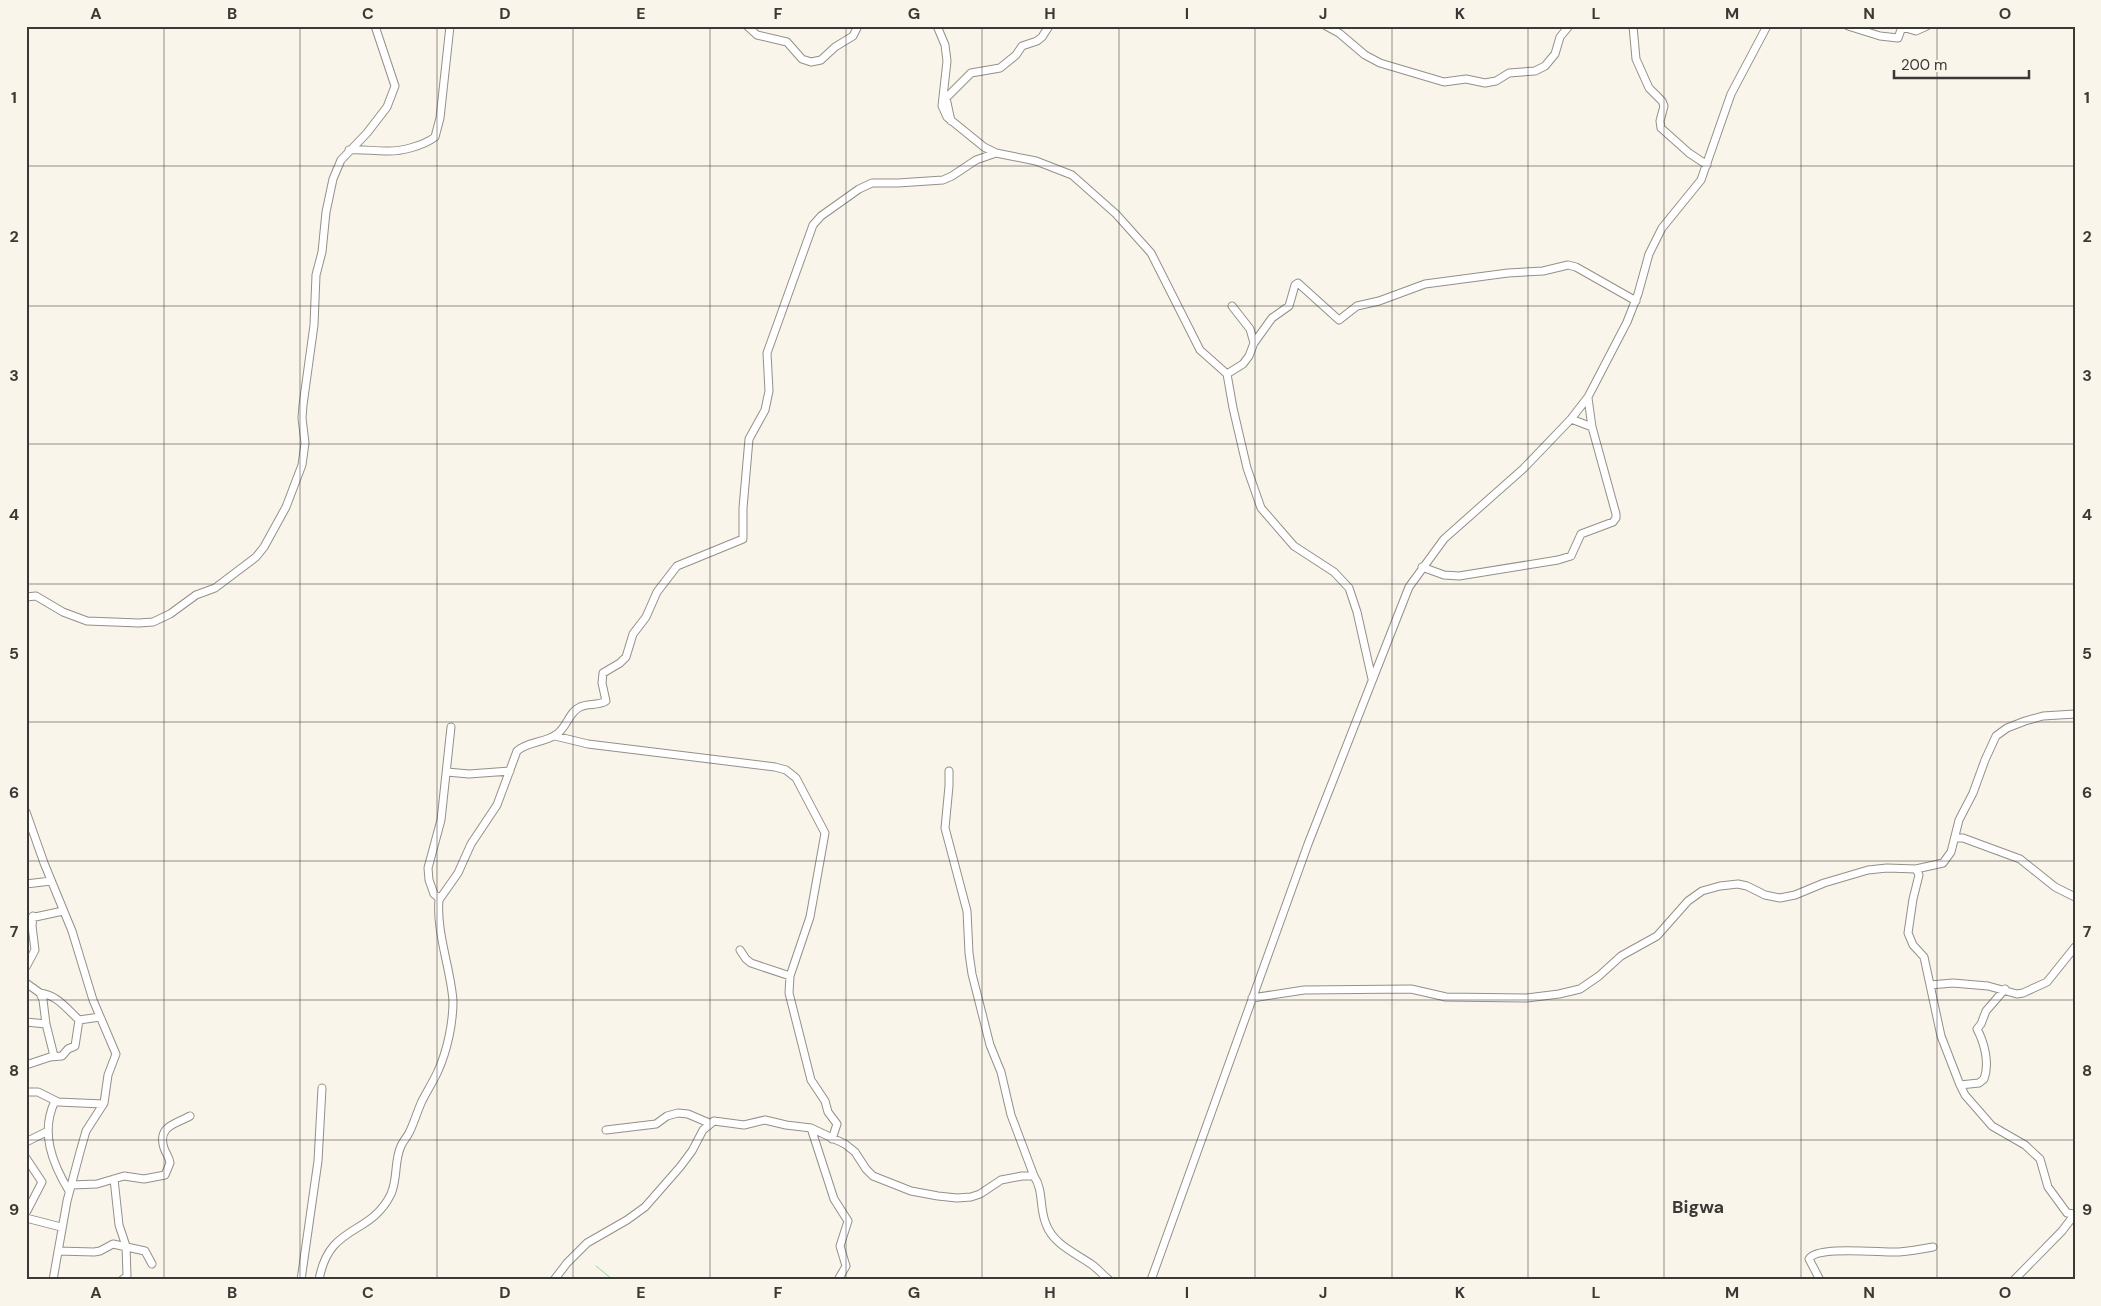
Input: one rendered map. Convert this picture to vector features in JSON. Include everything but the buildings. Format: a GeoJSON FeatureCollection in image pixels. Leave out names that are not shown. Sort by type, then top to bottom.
{"type":"FeatureCollection","features":[{"type":"Feature","properties":{"kind":"street"},"geometry":{"type":"LineString","coordinates":[[26,597],[36,596],[63,612],[87,621],[153,622],[170,614],[196,595],[215,588],[256,557],[264,547],[286,507],[302,464],[305,443],[302,418],[303,404],[314,325],[316,275],[322,252],[323,229],[333,179],[341,160],[367,133],[387,107],[394,90],[395,82],[385,59],[375,26]]}},
{"type":"Feature","properties":{"kind":"street"},"geometry":{"type":"LineString","coordinates":[[349,150],[387,151],[418,145],[435,137],[438,130],[450,26]]}},
{"type":"Feature","properties":{"kind":"street"},"geometry":{"type":"LineString","coordinates":[[747,26],[756,35],[787,42],[802,58],[811,62],[820,60],[853,36],[858,26]]}},
{"type":"Feature","properties":{"kind":"street"},"geometry":{"type":"LineString","coordinates":[[937,26],[945,45],[947,61],[942,106],[945,114],[951,121],[984,147],[996,152],[1027,158],[1072,174],[1092,191],[1145,245],[1203,355],[1227,374],[1246,468],[1261,508],[1294,546],[1334,572],[1349,588],[1357,612],[1372,680]]}},
{"type":"Feature","properties":{"kind":"street"},"geometry":{"type":"LineString","coordinates":[[951,121],[946,98],[963,79],[975,72],[993,70],[1003,65],[1016,55],[1022,46],[1042,36],[1049,26]]}},
{"type":"Feature","properties":{"kind":"street"},"geometry":{"type":"LineString","coordinates":[[1326,26],[1339,33],[1365,55],[1389,66],[1444,82],[1466,80],[1486,83],[1496,81],[1506,74],[1520,71],[1535,71],[1545,66],[1555,54],[1560,37],[1569,26]]}},
{"type":"Feature","properties":{"kind":"street"},"geometry":{"type":"LineString","coordinates":[[1633,26],[1637,63],[1649,88],[1662,101],[1664,106],[1660,120],[1661,128],[1689,153],[1707,164]]}},
{"type":"Feature","properties":{"kind":"street"},"geometry":{"type":"LineString","coordinates":[[1151,1280],[1308,844],[1409,587],[1444,539],[1508,484],[1572,419],[1588,397],[1615,348],[1636,301],[1649,254],[1662,228],[1698,184],[1707,164],[1731,94],[1767,26]]}},
{"type":"Feature","properties":{"kind":"street"},"geometry":{"type":"LineString","coordinates":[[1848,26],[1880,36],[1898,38],[1902,27],[1916,31],[1927,26]]}},
{"type":"Feature","properties":{"kind":"street"},"geometry":{"type":"LineString","coordinates":[[318,1280],[324,1259],[329,1250],[345,1234],[372,1219],[391,1194],[401,1146],[439,1069],[452,1020],[453,1002],[438,906],[440,898],[458,873],[471,844],[496,809],[515,755],[520,748],[556,736],[564,728],[576,709],[585,705],[606,701],[602,683],[603,672],[620,663],[626,657],[633,634],[646,617],[657,592],[677,566],[743,539],[743,508],[749,439],[765,410],[770,391],[767,353],[813,225],[821,216],[866,185],[880,182],[898,184],[943,180],[976,160],[996,152]]}},
{"type":"Feature","properties":{"kind":"street"},"geometry":{"type":"LineString","coordinates":[[1227,374],[1246,360],[1254,342],[1274,316],[1289,306],[1295,285],[1298,283],[1339,320],[1357,306],[1379,301],[1425,284],[1508,273],[1543,271],[1568,265],[1576,267],[1636,301]]}},
{"type":"Feature","properties":{"kind":"street"},"geometry":{"type":"LineString","coordinates":[[1232,306],[1250,329],[1254,342]]}},
{"type":"Feature","properties":{"kind":"street"},"geometry":{"type":"LineString","coordinates":[[1422,568],[1444,575],[1459,576],[1558,560],[1571,556],[1579,538],[1584,532],[1613,522],[1616,514],[1592,427],[1588,397]]}},
{"type":"Feature","properties":{"kind":"street"},"geometry":{"type":"LineString","coordinates":[[1572,419],[1592,427]]}},
{"type":"Feature","properties":{"kind":"street"},"geometry":{"type":"LineString","coordinates":[[1252,998],[1319,989],[1411,989],[1446,997],[1535,998],[1580,989],[1599,976],[1622,956],[1650,942],[1688,901],[1702,892],[1720,886],[1738,884],[1747,886],[1765,895],[1780,898],[1795,895],[1824,883],[1868,870],[1887,868],[1916,869],[1943,862],[1949,856],[1960,820],[1996,736],[2007,728],[2025,721],[2043,716],[2075,714]]}},
{"type":"Feature","properties":{"kind":"street"},"geometry":{"type":"LineString","coordinates":[[440,898],[434,894],[429,880],[428,868],[440,826],[451,727]]}},
{"type":"Feature","properties":{"kind":"street"},"geometry":{"type":"LineString","coordinates":[[556,736],[588,744],[775,767],[791,773],[824,829],[825,837],[817,868],[806,931],[790,976],[789,993],[811,1080],[837,1124],[832,1139]]}},
{"type":"Feature","properties":{"kind":"street"},"geometry":{"type":"LineString","coordinates":[[447,772],[469,774],[510,771]]}},
{"type":"Feature","properties":{"kind":"street"},"geometry":{"type":"LineString","coordinates":[[949,771],[945,828],[967,911],[972,974],[990,1044],[1001,1072],[1011,1115],[1041,1192],[1045,1222],[1050,1232],[1074,1255],[1092,1265],[1109,1280]]}},
{"type":"Feature","properties":{"kind":"street"},"geometry":{"type":"LineString","coordinates":[[26,812],[64,911],[100,1017],[116,1054],[108,1075],[103,1104],[86,1131],[70,1188],[61,1227],[53,1280]]}},
{"type":"Feature","properties":{"kind":"street"},"geometry":{"type":"LineString","coordinates":[[1956,838],[1963,838],[2020,859],[2055,887],[2075,897]]}},
{"type":"Feature","properties":{"kind":"street"},"geometry":{"type":"LineString","coordinates":[[1916,869],[1919,875],[1908,930],[1910,940],[1924,957],[1943,1042],[1960,1085],[1965,1095],[1992,1126],[2025,1145],[2040,1158],[2048,1187],[2067,1213],[2075,1214]]}},
{"type":"Feature","properties":{"kind":"street"},"geometry":{"type":"LineString","coordinates":[[26,884],[51,881]]}},
{"type":"Feature","properties":{"kind":"street"},"geometry":{"type":"LineString","coordinates":[[26,967],[34,950],[30,917],[64,911]]}},
{"type":"Feature","properties":{"kind":"street"},"geometry":{"type":"LineString","coordinates":[[1930,985],[1953,983],[2005,989],[2017,994],[2047,982],[2075,947]]}},
{"type":"Feature","properties":{"kind":"street"},"geometry":{"type":"LineString","coordinates":[[740,950],[751,963],[790,976]]}},
{"type":"Feature","properties":{"kind":"street"},"geometry":{"type":"LineString","coordinates":[[26,983],[40,993],[49,994],[56,998],[79,1020]]}},
{"type":"Feature","properties":{"kind":"street"},"geometry":{"type":"LineString","coordinates":[[1960,1085],[1979,1082],[1984,1078],[1986,1067],[1985,1054],[1981,1035],[1977,1029],[1986,1011],[2005,989]]}},
{"type":"Feature","properties":{"kind":"street"},"geometry":{"type":"LineString","coordinates":[[40,993],[44,1003],[46,1024],[54,1056]]}},
{"type":"Feature","properties":{"kind":"street"},"geometry":{"type":"LineString","coordinates":[[79,1020],[100,1017]]}},
{"type":"Feature","properties":{"kind":"street"},"geometry":{"type":"LineString","coordinates":[[26,1065],[54,1056],[62,1056],[76,1044],[79,1020]]}},
{"type":"Feature","properties":{"kind":"street"},"geometry":{"type":"LineString","coordinates":[[26,1022],[46,1024]]}},
{"type":"Feature","properties":{"kind":"street"},"geometry":{"type":"LineString","coordinates":[[301,1280],[318,1161],[322,1088]]}},
{"type":"Feature","properties":{"kind":"street"},"geometry":{"type":"LineString","coordinates":[[26,1092],[38,1092],[55,1100],[70,1104],[103,1104]]}},
{"type":"Feature","properties":{"kind":"street"},"geometry":{"type":"LineString","coordinates":[[55,1100],[49,1117],[48,1131],[54,1164],[70,1188]]}},
{"type":"Feature","properties":{"kind":"street"},"geometry":{"type":"LineString","coordinates":[[606,1130],[656,1124],[667,1116],[678,1113],[688,1114],[709,1123],[717,1121],[748,1125],[765,1120],[811,1128],[845,1144],[856,1152],[866,1169],[873,1176],[911,1191],[938,1196],[957,1198],[972,1196],[980,1194],[1001,1180],[1034,1176]]}},
{"type":"Feature","properties":{"kind":"street"},"geometry":{"type":"LineString","coordinates":[[70,1188],[124,1176],[144,1179],[165,1175],[170,1163],[164,1148],[163,1133],[168,1126],[190,1116]]}},
{"type":"Feature","properties":{"kind":"street"},"geometry":{"type":"LineString","coordinates":[[554,1280],[567,1263],[587,1243],[627,1220],[645,1207],[680,1167],[709,1123]]}},
{"type":"Feature","properties":{"kind":"street"},"geometry":{"type":"LineString","coordinates":[[811,1128],[834,1199],[848,1221],[846,1231],[840,1241],[840,1251],[846,1266],[838,1280]]}},
{"type":"Feature","properties":{"kind":"street"},"geometry":{"type":"LineString","coordinates":[[26,1142],[48,1131]]}},
{"type":"Feature","properties":{"kind":"street"},"geometry":{"type":"LineString","coordinates":[[26,1158],[42,1182],[26,1213]]}},
{"type":"Feature","properties":{"kind":"street"},"geometry":{"type":"LineString","coordinates":[[114,1179],[119,1225],[126,1246],[126,1276],[122,1280]]}},
{"type":"Feature","properties":{"kind":"street"},"geometry":{"type":"LineString","coordinates":[[2014,1280],[2062,1231],[2075,1214]]}},
{"type":"Feature","properties":{"kind":"street"},"geometry":{"type":"LineString","coordinates":[[26,1218],[61,1227]]}},
{"type":"Feature","properties":{"kind":"street"},"geometry":{"type":"LineString","coordinates":[[58,1251],[94,1252],[100,1251],[110,1244],[126,1246],[145,1251],[152,1264]]}},
{"type":"Feature","properties":{"kind":"street"},"geometry":{"type":"LineString","coordinates":[[1820,1280],[1809,1259],[1811,1255],[1817,1253],[1847,1251],[1899,1252],[1933,1247]]}},
{"type":"Feature","properties":{"kind":"waterway"},"geometry":{"type":"LineString","coordinates":[[596,1266],[613,1280]]}},
{"type":"Feature","properties":{"kind":"district","name":"Bigwa"},"geometry":{"type":"Point","coordinates":[1698,1207]}}]}
